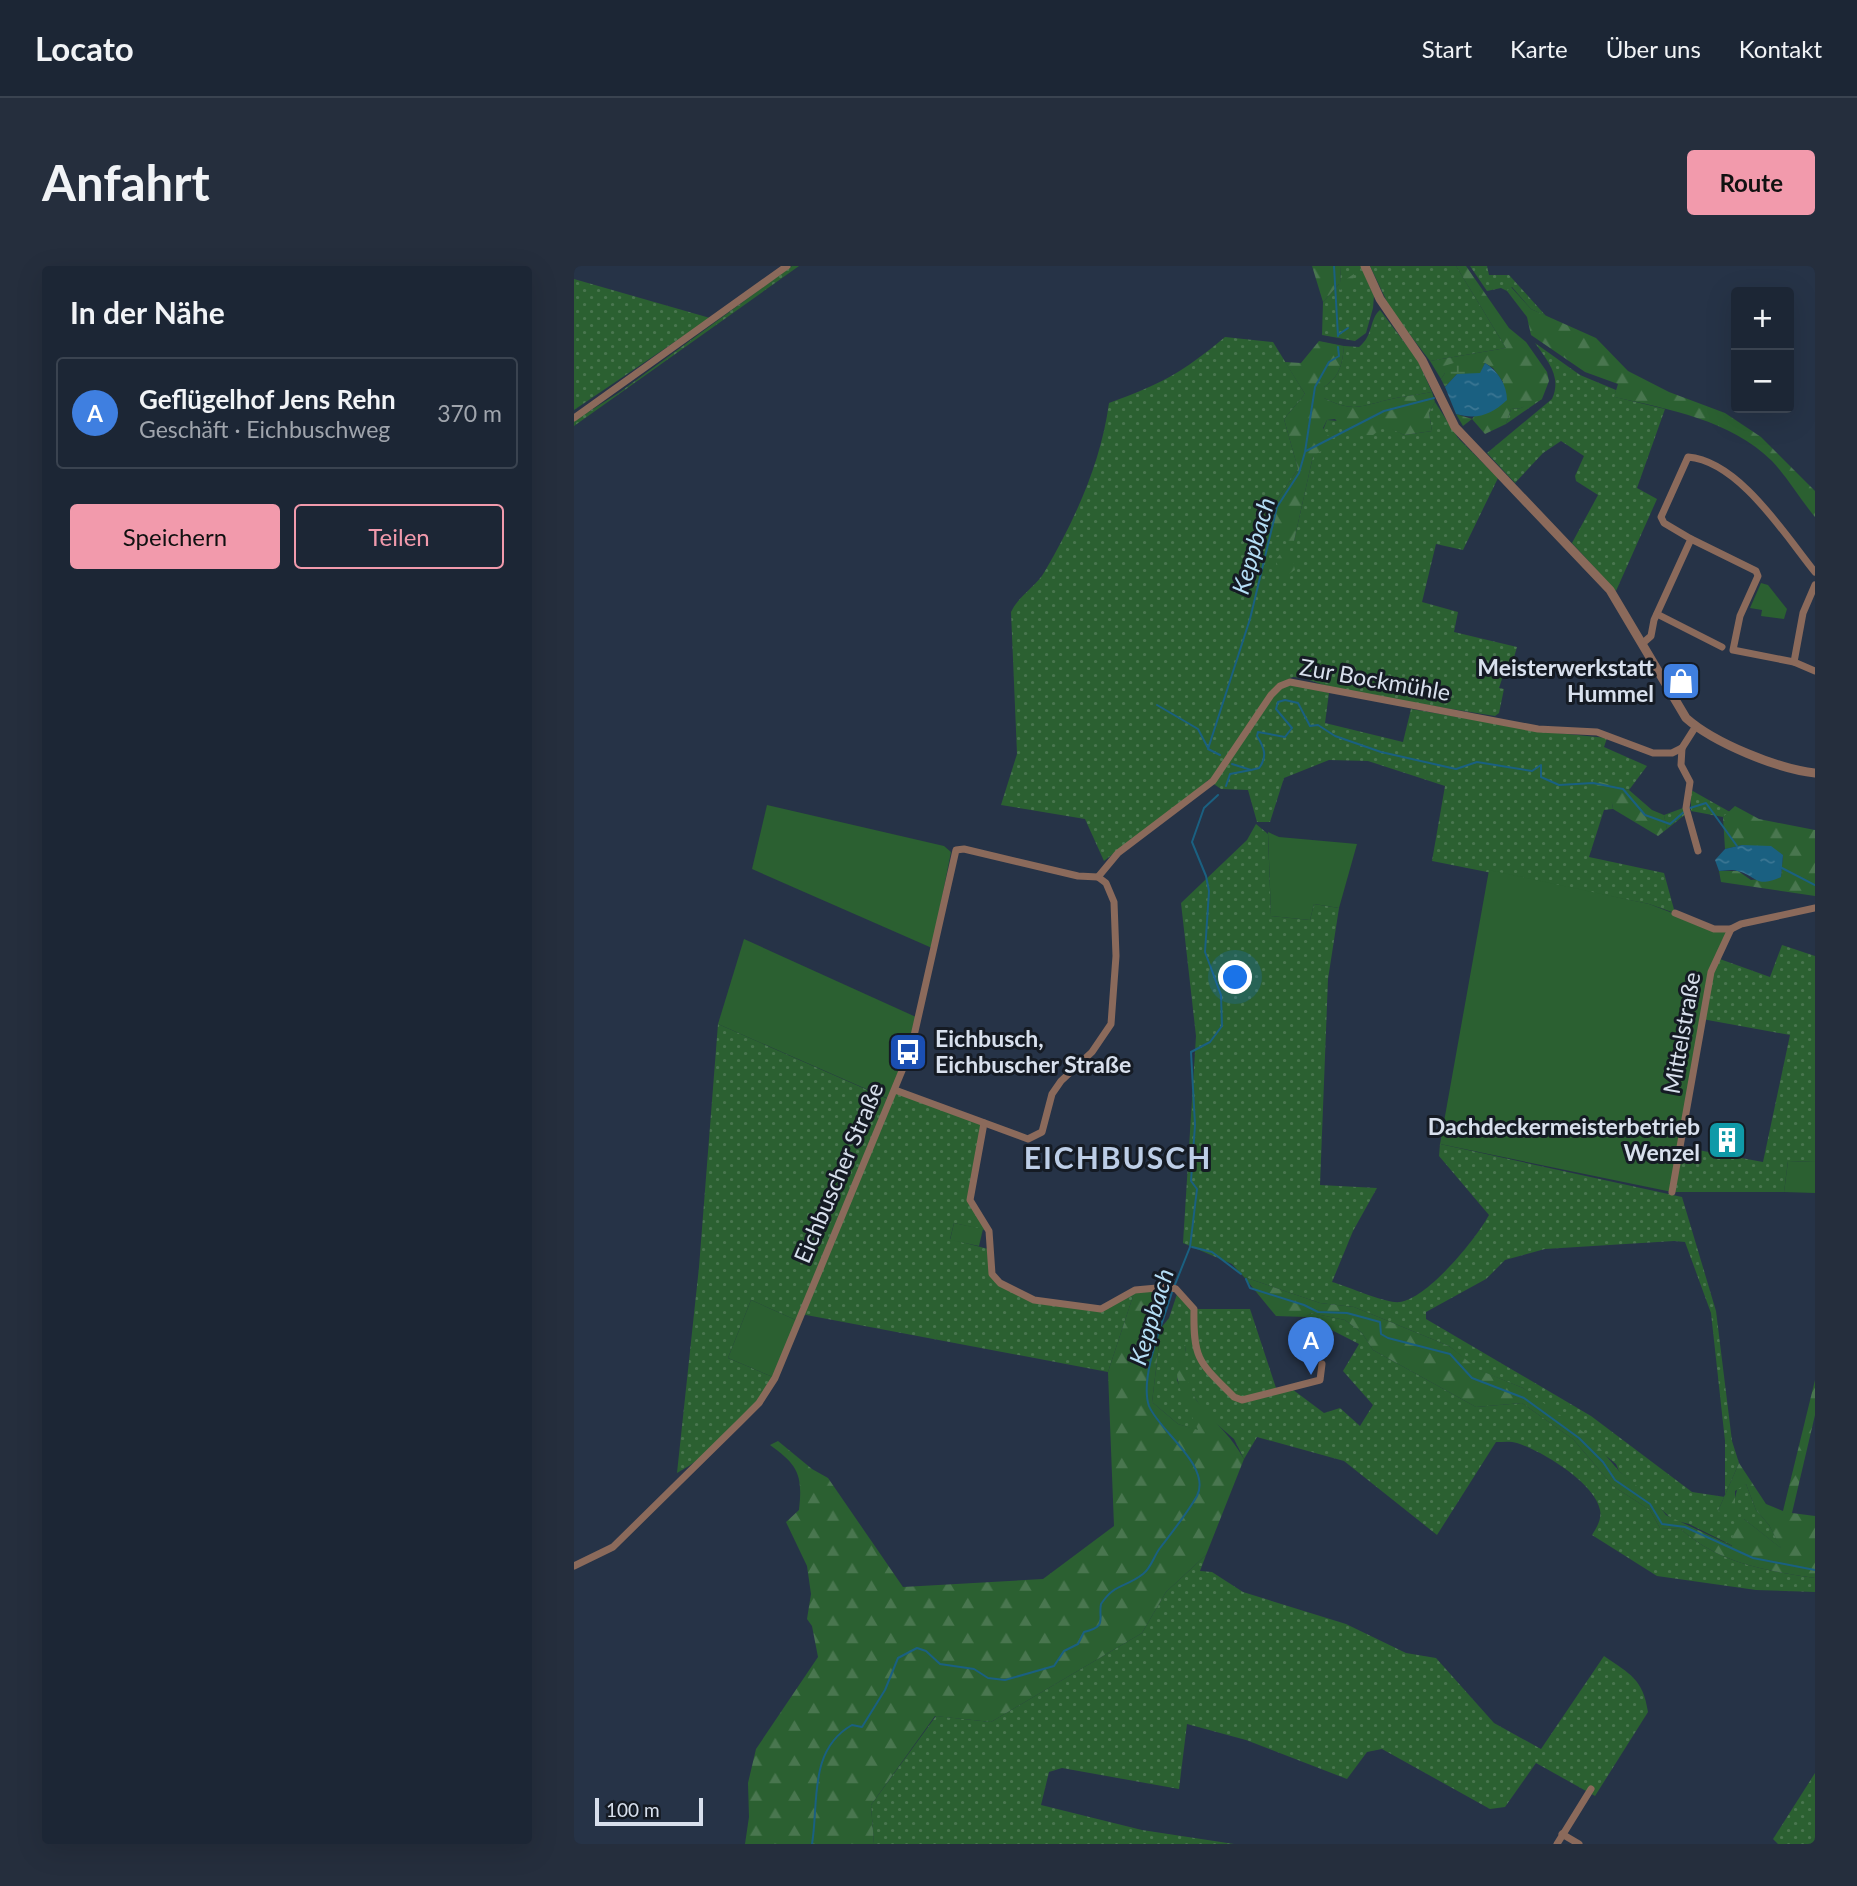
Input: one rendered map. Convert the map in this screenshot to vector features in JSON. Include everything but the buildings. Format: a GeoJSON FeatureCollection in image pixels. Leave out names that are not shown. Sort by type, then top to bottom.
{"type":"FeatureCollection","features":[{"type":"Feature","properties":{"kind":"street"},"geometry":{"type":"LineString","coordinates":[[574,418],[787,266]]}},
{"type":"Feature","properties":{"kind":"street"},"geometry":{"type":"LineString","coordinates":[[1365,266],[1380,299],[1422,360],[1455,428],[1589,566],[1615,598],[1679,708],[1696,726],[1770,761],[1815,773]]}},
{"type":"Feature","properties":{"kind":"street"},"geometry":{"type":"LineString","coordinates":[[1815,572],[1751,494],[1718,467],[1688,457],[1661,517],[1664,523],[1756,571],[1758,576],[1740,616],[1733,650],[1794,662],[1815,671]]}},
{"type":"Feature","properties":{"kind":"street"},"geometry":{"type":"LineString","coordinates":[[1643,643],[1651,636],[1657,614],[1691,539]]}},
{"type":"Feature","properties":{"kind":"street"},"geometry":{"type":"LineString","coordinates":[[1794,662],[1803,613],[1815,585]]}},
{"type":"Feature","properties":{"kind":"street"},"geometry":{"type":"LineString","coordinates":[[1657,614],[1722,647]]}},
{"type":"Feature","properties":{"kind":"street","name":"Zur Bockmühle"},"geometry":{"type":"LineString","coordinates":[[1098,877],[1118,853],[1213,781],[1271,695],[1280,686],[1290,682],[1538,729],[1597,732],[1653,754],[1672,753],[1682,748]]}},
{"type":"Feature","properties":{"kind":"street"},"geometry":{"type":"LineString","coordinates":[[1696,726],[1682,748],[1681,765],[1690,782],[1687,810],[1698,851]]}},
{"type":"Feature","properties":{"kind":"street","name":"Eichbuscher Straße"},"geometry":{"type":"LineString","coordinates":[[574,1566],[612,1547],[759,1403],[775,1378],[911,1049],[956,850],[964,849],[1078,876],[1098,877]]}},
{"type":"Feature","properties":{"kind":"street"},"geometry":{"type":"LineString","coordinates":[[895,1090],[1028,1139],[1042,1132],[1052,1094],[1061,1081],[1091,1052],[1111,1024],[1116,956],[1114,902],[1106,883],[1098,877]]}},
{"type":"Feature","properties":{"kind":"street"},"geometry":{"type":"LineString","coordinates":[[1675,913],[1714,929],[1731,929],[1741,924],[1815,908]]}},
{"type":"Feature","properties":{"kind":"street","name":"Mittelstraße"},"geometry":{"type":"LineString","coordinates":[[1672,1192],[1711,972],[1731,929]]}},
{"type":"Feature","properties":{"kind":"street"},"geometry":{"type":"LineString","coordinates":[[984,1123],[970,1200],[989,1231],[992,1274],[1000,1283],[1034,1300],[1101,1309],[1135,1290],[1168,1287],[1194,1308],[1194,1343],[1197,1356],[1234,1397],[1242,1400],[1320,1380],[1322,1364]]}},
{"type":"Feature","properties":{"kind":"street"},"geometry":{"type":"LineString","coordinates":[[1557,1844],[1591,1789]]}},
{"type":"Feature","properties":{"kind":"street"},"geometry":{"type":"LineString","coordinates":[[1562,1834],[1579,1844]]}},
{"type":"Feature","properties":{"kind":"green space"},"geometry":{"type":"Polygon","coordinates":[[[792,266],[799,266],[574,426],[574,421],[620,392],[792,266]]]}},
{"type":"Feature","properties":{"kind":"green space"},"geometry":{"type":"Polygon","coordinates":[[[1312,266],[1341,266],[1340,283],[1354,274],[1353,283],[1340,290],[1339,284],[1323,302],[1312,266]]]}},
{"type":"Feature","properties":{"kind":"green space"},"geometry":{"type":"Polygon","coordinates":[[[1341,266],[1361,266],[1374,296],[1366,333],[1355,341],[1322,335],[1323,302],[1340,283],[1341,266]]]}},
{"type":"Feature","properties":{"kind":"green space"},"geometry":{"type":"Polygon","coordinates":[[[1370,266],[1456,266],[1506,348],[1430,361],[1391,310],[1370,266]]]}},
{"type":"Feature","properties":{"kind":"green space"},"geometry":{"type":"Polygon","coordinates":[[[1456,266],[1466,266],[1509,328],[1526,342],[1547,372],[1549,381],[1542,399],[1521,408],[1511,409],[1506,424],[1485,434],[1472,419],[1503,382],[1493,368],[1485,363],[1445,373],[1441,379],[1430,361],[1506,348],[1456,266]]]}},
{"type":"Feature","properties":{"kind":"green space"},"geometry":{"type":"Polygon","coordinates":[[[1470,266],[1487,266],[1489,275],[1509,275],[1546,316],[1531,309],[1512,287],[1507,291],[1501,288],[1487,291],[1470,266]]]}},
{"type":"Feature","properties":{"kind":"green space"},"geometry":{"type":"Polygon","coordinates":[[[574,279],[710,318],[574,410],[574,279]]]}},
{"type":"Feature","properties":{"kind":"green space"},"geometry":{"type":"Polygon","coordinates":[[[1511,287],[1531,309],[1596,338],[1628,371],[1669,392],[1725,413],[1761,437],[1815,491],[1815,517],[1772,461],[1738,435],[1698,418],[1614,397],[1618,384],[1585,372],[1531,335],[1527,317],[1507,291],[1511,287]]]}},
{"type":"Feature","properties":{"kind":"green space"},"geometry":{"type":"Polygon","coordinates":[[[1380,310],[1417,359],[1432,392],[1356,407],[1324,398],[1324,387],[1334,379],[1339,370],[1344,346],[1359,347],[1364,342],[1380,310]]]}},
{"type":"Feature","properties":{"kind":"green space"},"geometry":{"type":"Polygon","coordinates":[[[1225,337],[1273,342],[1305,394],[1284,419],[1298,469],[1275,503],[1284,533],[1294,541],[1313,456],[1327,420],[1385,425],[1404,435],[1432,431],[1429,413],[1435,402],[1458,438],[1498,478],[1463,550],[1436,544],[1422,602],[1458,612],[1454,632],[1517,647],[1510,671],[1505,670],[1499,688],[1504,689],[1499,713],[1495,716],[1340,691],[1304,678],[1293,677],[1282,682],[1329,693],[1325,723],[1403,742],[1411,709],[1547,732],[1607,738],[1604,747],[1647,766],[1629,790],[1593,781],[1612,803],[1613,809],[1604,810],[1589,857],[1664,873],[1675,913],[1649,904],[1432,861],[1445,786],[1368,761],[1329,760],[1284,778],[1270,822],[1257,822],[1248,790],[1221,789],[1208,780],[1104,861],[1085,819],[1001,805],[1017,754],[1011,612],[1045,571],[1077,510],[1100,447],[1109,403],[1170,376],[1225,337]]]}},
{"type":"Feature","properties":{"kind":"green space"},"geometry":{"type":"Polygon","coordinates":[[[1319,341],[1344,346],[1339,370],[1334,379],[1324,387],[1324,398],[1356,407],[1432,392],[1435,402],[1429,413],[1432,431],[1404,435],[1385,426],[1373,435],[1349,435],[1335,419],[1327,420],[1323,428],[1334,443],[1313,456],[1294,541],[1286,542],[1284,533],[1273,537],[1265,528],[1275,503],[1298,469],[1284,419],[1305,394],[1285,362],[1301,363],[1319,341]]]}},
{"type":"Feature","properties":{"kind":"green space"},"geometry":{"type":"Polygon","coordinates":[[[1535,343],[1580,375],[1616,390],[1615,397],[1665,409],[1637,488],[1657,499],[1616,591],[1572,543],[1598,495],[1576,481],[1575,476],[1584,456],[1561,441],[1543,453],[1515,483],[1487,453],[1552,399],[1555,391],[1554,376],[1549,363],[1535,343]]]}},
{"type":"Feature","properties":{"kind":"green space"},"geometry":{"type":"Polygon","coordinates":[[[1457,362],[1485,363],[1480,374],[1457,374],[1445,387],[1441,379],[1445,373],[1444,366],[1457,362]]]}},
{"type":"Feature","properties":{"kind":"green space"},"geometry":{"type":"Polygon","coordinates":[[[1536,399],[1542,399],[1506,424],[1511,409],[1521,408],[1536,399]]]}},
{"type":"Feature","properties":{"kind":"green space"},"geometry":{"type":"Polygon","coordinates":[[[1456,414],[1472,419],[1463,426],[1456,414]]]}},
{"type":"Feature","properties":{"kind":"green space"},"geometry":{"type":"Polygon","coordinates":[[[1284,550],[1291,554],[1295,570],[1287,575],[1281,572],[1275,560],[1284,550]]]}},
{"type":"Feature","properties":{"kind":"green space"},"geometry":{"type":"Polygon","coordinates":[[[1761,583],[1768,585],[1787,609],[1784,619],[1761,616],[1762,610],[1750,608],[1761,583]]]}},
{"type":"Feature","properties":{"kind":"green space"},"geometry":{"type":"Polygon","coordinates":[[[1593,780],[1629,790],[1652,810],[1664,815],[1667,829],[1658,836],[1613,809],[1612,803],[1591,792],[1593,780]]]}},
{"type":"Feature","properties":{"kind":"green space"},"geometry":{"type":"Polygon","coordinates":[[[1691,790],[1730,812],[1723,817],[1691,811],[1691,790]]]}},
{"type":"Feature","properties":{"kind":"green space"},"geometry":{"type":"Polygon","coordinates":[[[767,805],[944,846],[951,852],[932,948],[752,869],[767,805]]]}},
{"type":"Feature","properties":{"kind":"green space"},"geometry":{"type":"Polygon","coordinates":[[[1735,806],[1759,819],[1815,830],[1815,896],[1721,882],[1719,871],[1738,871],[1751,880],[1781,877],[1783,855],[1742,845],[1725,849],[1723,817],[1735,806]]]}},
{"type":"Feature","properties":{"kind":"green space"},"geometry":{"type":"Polygon","coordinates":[[[1683,808],[1687,813],[1667,829],[1664,815],[1683,808]]]}},
{"type":"Feature","properties":{"kind":"green space"},"geometry":{"type":"Polygon","coordinates":[[[1256,824],[1268,834],[1271,916],[1310,920],[1314,904],[1339,908],[1328,979],[1320,1185],[1377,1188],[1353,1231],[1332,1282],[1376,1298],[1400,1302],[1424,1290],[1437,1279],[1474,1238],[1489,1215],[1439,1156],[1440,1144],[1682,1197],[1716,1311],[1732,1441],[1739,1463],[1725,1495],[1725,1441],[1711,1313],[1685,1242],[1545,1249],[1505,1260],[1486,1279],[1426,1312],[1426,1319],[1591,1416],[1692,1492],[1724,1497],[1718,1511],[1734,1502],[1738,1486],[1746,1484],[1756,1510],[1769,1525],[1782,1549],[1744,1519],[1733,1546],[1689,1524],[1673,1520],[1619,1471],[1616,1464],[1523,1388],[1478,1370],[1449,1346],[1354,1307],[1320,1303],[1244,1277],[1232,1264],[1183,1243],[1196,1036],[1181,903],[1247,840],[1256,824]]]}},
{"type":"Feature","properties":{"kind":"green space"},"geometry":{"type":"Polygon","coordinates":[[[1268,832],[1279,837],[1357,844],[1339,908],[1314,904],[1310,920],[1271,916],[1268,832]]]}},
{"type":"Feature","properties":{"kind":"green space"},"geometry":{"type":"Polygon","coordinates":[[[1489,870],[1649,904],[1714,929],[1731,929],[1711,972],[1672,1192],[1440,1144],[1489,870]]]}},
{"type":"Feature","properties":{"kind":"green space"},"geometry":{"type":"Polygon","coordinates":[[[744,939],[916,1017],[889,1099],[718,1024],[744,939]]]}},
{"type":"Feature","properties":{"kind":"green space"},"geometry":{"type":"Polygon","coordinates":[[[1782,945],[1815,956],[1815,1162],[1788,1161],[1784,1192],[1672,1192],[1679,1153],[1698,1150],[1763,1162],[1790,1035],[1702,1019],[1717,958],[1770,977],[1782,945]]]}},
{"type":"Feature","properties":{"kind":"green space"},"geometry":{"type":"Polygon","coordinates":[[[718,1024],[888,1099],[894,1086],[984,1123],[970,1200],[989,1231],[954,1223],[950,1239],[992,1250],[992,1274],[1000,1283],[1034,1300],[1101,1309],[1135,1290],[1108,1372],[801,1314],[798,1321],[751,1300],[728,1358],[775,1378],[755,1406],[732,1431],[706,1454],[677,1473],[699,1267],[718,1024]]]}},
{"type":"Feature","properties":{"kind":"green space"},"geometry":{"type":"Polygon","coordinates":[[[1788,1161],[1815,1162],[1815,1193],[1784,1192],[1788,1161]]]}},
{"type":"Feature","properties":{"kind":"green space"},"geometry":{"type":"Polygon","coordinates":[[[954,1223],[983,1229],[979,1246],[950,1240],[954,1223]]]}},
{"type":"Feature","properties":{"kind":"green space"},"geometry":{"type":"Polygon","coordinates":[[[1244,1277],[1320,1303],[1354,1307],[1449,1346],[1479,1370],[1523,1388],[1590,1437],[1619,1471],[1655,1501],[1666,1515],[1732,1546],[1733,1531],[1739,1519],[1744,1519],[1781,1548],[1769,1525],[1756,1510],[1746,1484],[1735,1491],[1735,1511],[1725,1514],[1718,1511],[1739,1463],[1766,1504],[1783,1511],[1815,1380],[1815,1415],[1792,1513],[1815,1516],[1815,1578],[1744,1564],[1711,1550],[1681,1529],[1660,1528],[1650,1510],[1613,1486],[1573,1439],[1522,1403],[1476,1407],[1373,1350],[1362,1333],[1345,1320],[1311,1313],[1306,1317],[1276,1316],[1244,1277]]]}},
{"type":"Feature","properties":{"kind":"green space"},"geometry":{"type":"Polygon","coordinates":[[[1160,1286],[1161,1328],[1152,1402],[1178,1424],[1198,1430],[1177,1376],[1180,1354],[1186,1343],[1185,1365],[1188,1383],[1194,1396],[1234,1443],[1244,1459],[1206,1555],[1166,1592],[1142,1633],[991,1722],[935,1716],[871,1805],[874,1844],[745,1844],[749,1817],[748,1783],[756,1749],[818,1657],[812,1626],[807,1619],[811,1594],[807,1566],[786,1522],[799,1510],[799,1479],[793,1465],[770,1445],[778,1441],[812,1469],[828,1478],[903,1587],[1043,1579],[1114,1526],[1108,1372],[1135,1290],[1160,1286]]]}},
{"type":"Feature","properties":{"kind":"green space"},"geometry":{"type":"Polygon","coordinates":[[[1178,1291],[1194,1309],[1250,1309],[1277,1391],[1292,1389],[1324,1413],[1340,1408],[1360,1426],[1373,1405],[1343,1371],[1359,1344],[1306,1317],[1311,1313],[1345,1320],[1362,1333],[1373,1350],[1476,1407],[1522,1403],[1573,1439],[1613,1486],[1650,1510],[1660,1528],[1681,1529],[1711,1550],[1744,1564],[1815,1578],[1815,1592],[1756,1590],[1657,1576],[1592,1535],[1600,1520],[1600,1510],[1596,1500],[1578,1479],[1553,1461],[1515,1442],[1496,1442],[1437,1535],[1344,1461],[1257,1437],[1244,1459],[1234,1439],[1205,1414],[1189,1388],[1183,1369],[1186,1345],[1177,1380],[1199,1431],[1178,1424],[1152,1402],[1161,1328],[1169,1318],[1178,1291]]]}},
{"type":"Feature","properties":{"kind":"green space"},"geometry":{"type":"Polygon","coordinates":[[[751,1300],[798,1321],[775,1378],[728,1358],[751,1300]]]}},
{"type":"Feature","properties":{"kind":"green space"},"geometry":{"type":"Polygon","coordinates":[[[1206,1555],[1200,1571],[1212,1572],[1243,1592],[1346,1624],[1406,1653],[1436,1658],[1494,1723],[1541,1749],[1604,1656],[1634,1678],[1643,1692],[1648,1712],[1595,1796],[1536,1763],[1505,1807],[1490,1809],[1382,1749],[1367,1752],[1347,1779],[1246,1740],[1187,1724],[1179,1789],[1062,1768],[1049,1772],[1041,1805],[1142,1830],[1234,1844],[874,1844],[871,1805],[936,1716],[991,1722],[1142,1633],[1166,1592],[1206,1555]]]}},
{"type":"Feature","properties":{"kind":"green space"},"geometry":{"type":"Polygon","coordinates":[[[1815,1773],[1815,1844],[1778,1844],[1773,1839],[1815,1773]]]}},
{"type":"Feature","properties":{"kind":"water"},"geometry":{"type":"Polygon","coordinates":[[[1485,363],[1501,379],[1507,400],[1483,415],[1456,414],[1445,387],[1457,374],[1480,373],[1485,363]]]}},
{"type":"Feature","properties":{"kind":"water"},"geometry":{"type":"Polygon","coordinates":[[[1742,845],[1771,846],[1783,855],[1781,877],[1766,882],[1735,870],[1719,871],[1715,860],[1725,849],[1742,845]]]}},
{"type":"Feature","properties":{"kind":"waterway","name":"Keppbach"},"geometry":{"type":"LineString","coordinates":[[1334,266],[1338,336]]}},
{"type":"Feature","properties":{"kind":"waterway"},"geometry":{"type":"LineString","coordinates":[[1338,335],[1348,328]]}},
{"type":"Feature","properties":{"kind":"waterway","name":"Keppbach"},"geometry":{"type":"LineString","coordinates":[[1220,755],[1208,749],[1250,619],[1277,507],[1299,473],[1315,387],[1329,362],[1339,356],[1338,347]]}},
{"type":"Feature","properties":{"kind":"waterway"},"geometry":{"type":"LineString","coordinates":[[1306,451],[1384,411],[1434,398]]}},
{"type":"Feature","properties":{"kind":"waterway"},"geometry":{"type":"LineString","coordinates":[[1251,770],[1259,768],[1263,760],[1264,752],[1257,736],[1258,732],[1285,737],[1292,728],[1276,709],[1278,702],[1285,700],[1298,703],[1310,726],[1318,725],[1335,736],[1381,752],[1456,769],[1477,762],[1532,771],[1541,765],[1541,777],[1559,785],[1593,783],[1623,789],[1645,815],[1670,824],[1685,811]]}},
{"type":"Feature","properties":{"kind":"waterway"},"geometry":{"type":"LineString","coordinates":[[1157,705],[1198,729],[1208,748]]}},
{"type":"Feature","properties":{"kind":"waterway","name":"Keppbach"},"geometry":{"type":"LineString","coordinates":[[1226,786],[1230,774],[1251,770],[1232,764]]}},
{"type":"Feature","properties":{"kind":"waterway","name":"Keppbach"},"geometry":{"type":"LineString","coordinates":[[1174,1287],[1190,1247],[1197,1189],[1191,1181],[1195,1125],[1191,1052],[1210,1042],[1222,1026],[1221,995],[1205,952],[1209,891],[1192,842],[1204,808],[1218,795]]}},
{"type":"Feature","properties":{"kind":"waterway"},"geometry":{"type":"LineString","coordinates":[[1690,808],[1706,803],[1737,846]]}},
{"type":"Feature","properties":{"kind":"waterway"},"geometry":{"type":"LineString","coordinates":[[1780,867],[1815,885]]}},
{"type":"Feature","properties":{"kind":"waterway"},"geometry":{"type":"LineString","coordinates":[[1192,1247],[1212,1252],[1241,1274]]}},
{"type":"Feature","properties":{"kind":"waterway"},"geometry":{"type":"LineString","coordinates":[[1246,1279],[1250,1288],[1318,1312],[1347,1313],[1380,1322],[1381,1334],[1388,1338],[1450,1354],[1472,1378],[1524,1398],[1579,1438],[1603,1462],[1615,1480],[1650,1504],[1662,1524],[1685,1527],[1753,1558],[1815,1570]]}},
{"type":"Feature","properties":{"kind":"waterway","name":"Keppbach"},"geometry":{"type":"LineString","coordinates":[[812,1844],[818,1778],[828,1748],[852,1725],[862,1727],[885,1690],[898,1658],[917,1648],[926,1651],[940,1664],[974,1669],[988,1678],[1005,1680],[1054,1666],[1064,1651],[1078,1644],[1084,1632],[1099,1625],[1101,1604],[1106,1597],[1146,1571],[1188,1510],[1200,1485],[1197,1473],[1191,1461],[1155,1416],[1149,1406],[1147,1394],[1150,1365],[1172,1292]]}},
{"type":"Feature","properties":{"kind":"place","name":"Meisterwerkstatt Hummel"},"geometry":{"type":"Point","coordinates":[1681,681]}},
{"type":"Feature","properties":{"kind":"place","name":"Eichbusch, Eichbuscher Straße"},"geometry":{"type":"Point","coordinates":[908,1052]}},
{"type":"Feature","properties":{"kind":"place","name":"Dachdeckermeisterbetrieb Wenzel"},"geometry":{"type":"Point","coordinates":[1727,1140]}},
{"type":"Feature","properties":{"kind":"place","name":"Geflügelhof Jens Rehn"},"geometry":{"type":"Point","coordinates":[1311,1375]}},
{"type":"Feature","properties":{"kind":"district","name":"EICHBUSCH"},"geometry":{"type":"Point","coordinates":[1118,1159]}}]}
